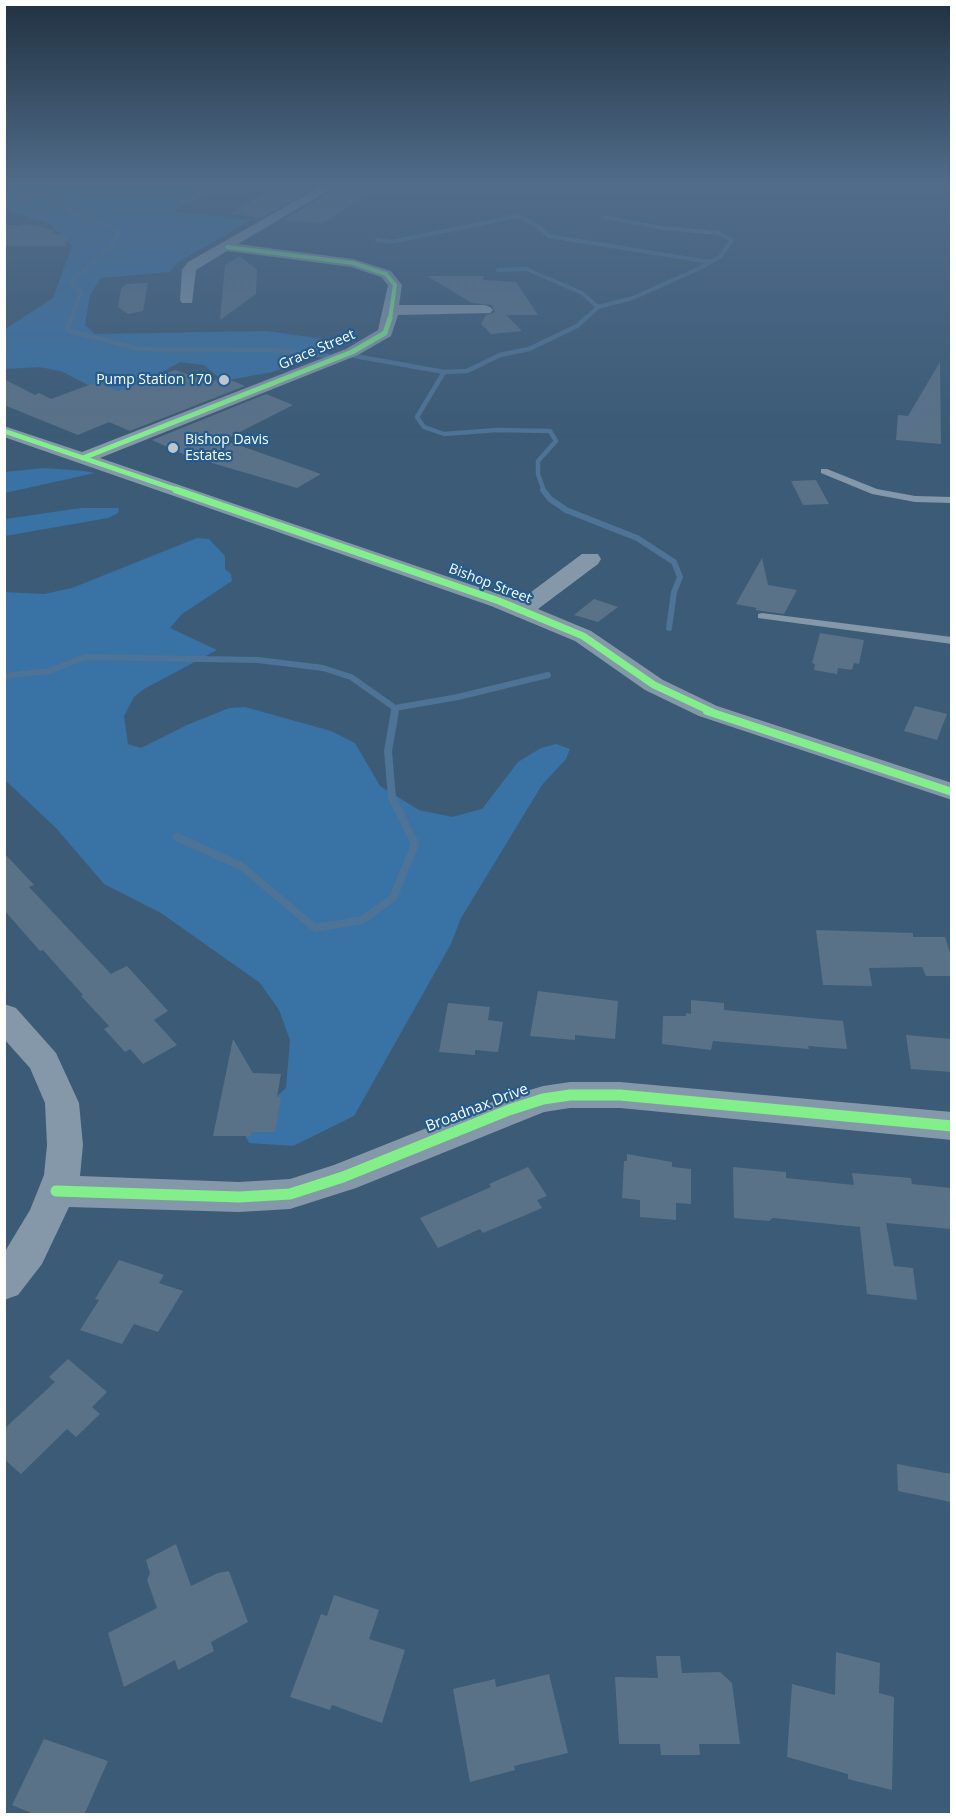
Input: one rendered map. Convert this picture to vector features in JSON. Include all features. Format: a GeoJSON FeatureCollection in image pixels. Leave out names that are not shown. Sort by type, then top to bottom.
{"type":"FeatureCollection","features":[{"type":"Feature","properties":{"kind":"street"},"geometry":{"type":"LineString","coordinates":[[187,300],[191,269]]}},
{"type":"Feature","properties":{"kind":"street","name":"Grace Street"},"geometry":{"type":"LineString","coordinates":[[83,458],[352,352],[385,333],[389,324],[395,285],[386,274],[373,269]]}},
{"type":"Feature","properties":{"kind":"street"},"geometry":{"type":"LineString","coordinates":[[391,310],[484,310]]}},
{"type":"Feature","properties":{"kind":"street","name":"Bishop Street"},"geometry":{"type":"LineString","coordinates":[[4,431],[455,584],[583,636],[654,685],[708,711],[951,792]]}},
{"type":"Feature","properties":{"kind":"street"},"geometry":{"type":"LineString","coordinates":[[522,610],[590,560]]}},
{"type":"Feature","properties":{"kind":"street"},"geometry":{"type":"LineString","coordinates":[[4,1016],[44,1062],[62,1103],[65,1145],[56,1191],[28,1252],[4,1283]]}},
{"type":"Feature","properties":{"kind":"street","name":"Broadnax Drive"},"geometry":{"type":"LineString","coordinates":[[56,1191],[239,1197],[290,1194],[343,1177],[509,1110],[543,1099],[570,1095],[620,1095],[951,1126]]}},
{"type":"Feature","properties":{"kind":"lane"},"geometry":{"type":"LineString","coordinates":[[824,471],[875,492],[915,499],[951,501]]}},
{"type":"Feature","properties":{"kind":"lane"},"geometry":{"type":"LineString","coordinates":[[762,616],[951,642]]}},
{"type":"Feature","properties":{"kind":"shaded area"},"geometry":{"type":"Polygon","coordinates":[[[64,269],[172,269],[169,272],[101,278],[90,295],[85,325],[95,334],[267,331],[330,340],[312,358],[272,372],[223,381],[204,365],[180,362],[117,398],[93,395],[88,385],[61,371],[39,367],[5,369],[5,329],[53,298],[64,269]]]}},
{"type":"Feature","properties":{"kind":"shaded area"},"geometry":{"type":"Polygon","coordinates":[[[44,468],[95,473],[5,493],[5,472],[44,468]]]}},
{"type":"Feature","properties":{"kind":"shaded area"},"geometry":{"type":"Polygon","coordinates":[[[81,508],[119,508],[118,513],[108,518],[5,536],[5,519],[81,508]]]}},
{"type":"Feature","properties":{"kind":"shaded area"},"geometry":{"type":"Polygon","coordinates":[[[197,538],[209,539],[225,556],[225,569],[231,574],[232,581],[182,614],[170,628],[217,650],[144,689],[134,697],[124,716],[128,744],[141,748],[187,725],[229,708],[245,707],[331,731],[355,743],[380,786],[419,810],[452,817],[482,809],[518,762],[541,748],[556,744],[570,749],[566,759],[542,785],[461,918],[451,944],[354,1116],[293,1146],[249,1143],[241,1128],[286,1088],[290,1040],[279,1010],[260,983],[161,913],[104,884],[56,828],[5,780],[4,592],[44,594],[72,588],[197,538]]]}},
{"type":"Feature","properties":{"kind":"building"},"geometry":{"type":"Polygon","coordinates":[[[225,269],[256,269],[256,294],[220,320],[225,269]]]}},
{"type":"Feature","properties":{"kind":"building"},"geometry":{"type":"Polygon","coordinates":[[[427,276],[483,276],[483,280],[516,282],[538,315],[506,315],[522,331],[491,334],[481,324],[486,315],[495,312],[492,305],[472,303],[427,276]]]}},
{"type":"Feature","properties":{"kind":"building"},"geometry":{"type":"Polygon","coordinates":[[[148,283],[143,311],[128,314],[118,307],[121,289],[126,284],[148,283]]]}},
{"type":"Feature","properties":{"kind":"building"},"geometry":{"type":"Polygon","coordinates":[[[940,362],[941,444],[896,440],[898,415],[908,416],[940,362]]]}},
{"type":"Feature","properties":{"kind":"building"},"geometry":{"type":"Polygon","coordinates":[[[175,370],[210,382],[224,377],[245,386],[130,431],[109,422],[78,435],[4,405],[4,379],[35,395],[39,393],[51,399],[97,382],[119,391],[175,370]]]}},
{"type":"Feature","properties":{"kind":"building"},"geometry":{"type":"Polygon","coordinates":[[[266,394],[293,405],[224,440],[321,474],[297,488],[185,455],[152,440],[266,394]]]}},
{"type":"Feature","properties":{"kind":"building"},"geometry":{"type":"Polygon","coordinates":[[[816,480],[829,504],[803,505],[791,481],[816,480]]]}},
{"type":"Feature","properties":{"kind":"building"},"geometry":{"type":"Polygon","coordinates":[[[762,558],[768,585],[797,590],[784,614],[755,610],[757,608],[736,604],[762,558]]]}},
{"type":"Feature","properties":{"kind":"building"},"geometry":{"type":"Polygon","coordinates":[[[594,599],[618,607],[598,622],[574,615],[594,599]]]}},
{"type":"Feature","properties":{"kind":"building"},"geometry":{"type":"Polygon","coordinates":[[[820,633],[864,640],[859,664],[854,663],[852,670],[838,668],[837,674],[814,670],[815,664],[812,663],[820,633]]]}},
{"type":"Feature","properties":{"kind":"building"},"geometry":{"type":"Polygon","coordinates":[[[915,706],[947,714],[937,740],[904,731],[915,706]]]}},
{"type":"Feature","properties":{"kind":"building"},"geometry":{"type":"Polygon","coordinates":[[[4,853],[34,885],[29,887],[111,974],[127,966],[168,1011],[154,1020],[177,1045],[143,1064],[130,1049],[125,1052],[104,1029],[109,1026],[43,950],[40,951],[4,910],[4,853]]]}},
{"type":"Feature","properties":{"kind":"building"},"geometry":{"type":"Polygon","coordinates":[[[816,930],[913,933],[913,937],[945,937],[951,956],[951,976],[926,976],[922,967],[869,968],[872,986],[823,985],[816,930]]]}},
{"type":"Feature","properties":{"kind":"building"},"geometry":{"type":"Polygon","coordinates":[[[538,991],[618,1001],[615,1039],[575,1035],[575,1040],[530,1036],[538,991]]]}},
{"type":"Feature","properties":{"kind":"building"},"geometry":{"type":"Polygon","coordinates":[[[691,1000],[724,1003],[724,1010],[843,1021],[847,1049],[808,1046],[809,1049],[713,1041],[711,1050],[662,1044],[663,1016],[691,1014],[691,1000]]]}},
{"type":"Feature","properties":{"kind":"building"},"geometry":{"type":"Polygon","coordinates":[[[448,1003],[490,1007],[488,1020],[503,1022],[498,1052],[475,1050],[475,1055],[439,1052],[448,1003]]]}},
{"type":"Feature","properties":{"kind":"building"},"geometry":{"type":"Polygon","coordinates":[[[906,1035],[951,1039],[951,1072],[911,1069],[906,1035]]]}},
{"type":"Feature","properties":{"kind":"building"},"geometry":{"type":"Polygon","coordinates":[[[233,1039],[253,1073],[281,1074],[277,1097],[281,1097],[275,1132],[252,1132],[251,1136],[213,1136],[233,1039]]]}},
{"type":"Feature","properties":{"kind":"building"},"geometry":{"type":"Polygon","coordinates":[[[627,1154],[672,1162],[672,1167],[691,1169],[691,1204],[676,1203],[676,1220],[640,1217],[640,1200],[622,1198],[624,1161],[627,1161],[627,1154]]]}},
{"type":"Feature","properties":{"kind":"building"},"geometry":{"type":"Polygon","coordinates":[[[528,1167],[547,1196],[537,1200],[542,1208],[483,1233],[480,1229],[438,1248],[420,1218],[491,1187],[489,1184],[528,1167]]]}},
{"type":"Feature","properties":{"kind":"building"},"geometry":{"type":"Polygon","coordinates":[[[733,1167],[786,1172],[786,1178],[854,1185],[852,1173],[911,1178],[912,1184],[951,1188],[951,1229],[886,1223],[894,1266],[913,1268],[917,1300],[867,1294],[860,1227],[773,1218],[769,1221],[734,1218],[733,1167]]]}},
{"type":"Feature","properties":{"kind":"building"},"geometry":{"type":"Polygon","coordinates":[[[119,1260],[164,1275],[159,1283],[183,1291],[158,1332],[134,1324],[122,1344],[80,1330],[99,1300],[95,1299],[119,1260]]]}},
{"type":"Feature","properties":{"kind":"building"},"geometry":{"type":"Polygon","coordinates":[[[68,1359],[107,1392],[92,1407],[100,1414],[76,1437],[67,1429],[21,1474],[4,1459],[4,1429],[55,1382],[49,1377],[68,1359]]]}},
{"type":"Feature","properties":{"kind":"building"},"geometry":{"type":"Polygon","coordinates":[[[897,1464],[951,1474],[951,1502],[898,1491],[897,1464]]]}},
{"type":"Feature","properties":{"kind":"building"},"geometry":{"type":"Polygon","coordinates":[[[176,1544],[191,1586],[218,1573],[229,1571],[248,1622],[211,1642],[214,1651],[178,1670],[175,1660],[124,1687],[108,1633],[157,1608],[147,1580],[150,1573],[146,1560],[176,1544]]]}},
{"type":"Feature","properties":{"kind":"building"},"geometry":{"type":"Polygon","coordinates":[[[334,1595],[379,1610],[369,1639],[405,1650],[382,1723],[332,1705],[330,1710],[290,1697],[321,1614],[327,1616],[334,1595]]]}},
{"type":"Feature","properties":{"kind":"building"},"geometry":{"type":"Polygon","coordinates":[[[836,1652],[880,1663],[879,1693],[894,1697],[892,1790],[848,1779],[848,1774],[787,1757],[792,1684],[835,1695],[836,1652]]]}},
{"type":"Feature","properties":{"kind":"building"},"geometry":{"type":"Polygon","coordinates":[[[656,1656],[680,1656],[682,1673],[720,1672],[732,1683],[740,1744],[699,1744],[700,1755],[661,1755],[660,1744],[619,1744],[615,1677],[658,1678],[656,1656]]]}},
{"type":"Feature","properties":{"kind":"building"},"geometry":{"type":"Polygon","coordinates":[[[549,1674],[568,1753],[514,1766],[515,1770],[470,1782],[453,1689],[495,1679],[496,1687],[549,1674]]]}},
{"type":"Feature","properties":{"kind":"building"},"geometry":{"type":"Polygon","coordinates":[[[44,1739],[108,1761],[84,1815],[36,1815],[12,1805],[44,1739]]]}},
{"type":"Feature","properties":{"kind":"waterway"},"geometry":{"type":"LineString","coordinates":[[71,319],[81,292],[70,283],[86,269]]}},
{"type":"Feature","properties":{"kind":"waterway"},"geometry":{"type":"LineString","coordinates":[[498,270],[526,269],[582,293],[598,307]]}},
{"type":"Feature","properties":{"kind":"waterway"},"geometry":{"type":"LineString","coordinates":[[598,307],[633,298],[698,269]]}},
{"type":"Feature","properties":{"kind":"waterway"},"geometry":{"type":"LineString","coordinates":[[585,319],[598,307]]}},
{"type":"Feature","properties":{"kind":"waterway"},"geometry":{"type":"LineString","coordinates":[[72,318],[67,330],[139,349],[271,350],[328,356]]}},
{"type":"Feature","properties":{"kind":"waterway"},"geometry":{"type":"LineString","coordinates":[[444,372],[467,371],[500,355],[529,349],[577,326],[586,318]]}},
{"type":"Feature","properties":{"kind":"waterway"},"geometry":{"type":"LineString","coordinates":[[355,356],[444,372]]}},
{"type":"Feature","properties":{"kind":"waterway"},"geometry":{"type":"LineString","coordinates":[[444,372],[417,417],[424,427],[444,434],[497,430],[550,431],[556,441],[538,461],[538,474],[544,491]]}},
{"type":"Feature","properties":{"kind":"waterway"},"geometry":{"type":"LineString","coordinates":[[543,490],[550,499],[566,510],[637,538],[674,562],[680,577],[674,592],[669,628]]}},
{"type":"Feature","properties":{"kind":"waterway"},"geometry":{"type":"LineString","coordinates":[[4,676],[49,671],[85,657],[258,660],[323,668],[351,677],[395,708]]}},
{"type":"Feature","properties":{"kind":"waterway"},"geometry":{"type":"LineString","coordinates":[[395,708],[458,697],[548,675]]}},
{"type":"Feature","properties":{"kind":"waterway"},"geometry":{"type":"LineString","coordinates":[[394,712],[395,708]]}},
{"type":"Feature","properties":{"kind":"waterway"},"geometry":{"type":"LineString","coordinates":[[177,837],[241,866],[315,928],[362,920],[393,898],[415,844],[392,797],[388,751],[395,711]]}},
{"type":"Feature","properties":{"kind":"cycle path"},"geometry":{"type":"LineString","coordinates":[[83,458],[352,352],[385,333],[389,324],[395,285],[386,274],[371,269]]}},
{"type":"Feature","properties":{"kind":"cycle path"},"geometry":{"type":"LineString","coordinates":[[4,431],[499,601],[583,636],[654,685],[708,711],[952,792]]}},
{"type":"Feature","properties":{"kind":"cycle path"},"geometry":{"type":"LineString","coordinates":[[56,1191],[239,1197],[290,1194],[343,1177],[509,1110],[543,1099],[570,1095],[620,1095],[952,1126]]}},
{"type":"Feature","properties":{"kind":"place","name":"Pump Station 170"},"geometry":{"type":"Point","coordinates":[224,380]}},
{"type":"Feature","properties":{"kind":"place","name":"Bishop Davis Estates"},"geometry":{"type":"Point","coordinates":[173,448]}}]}
